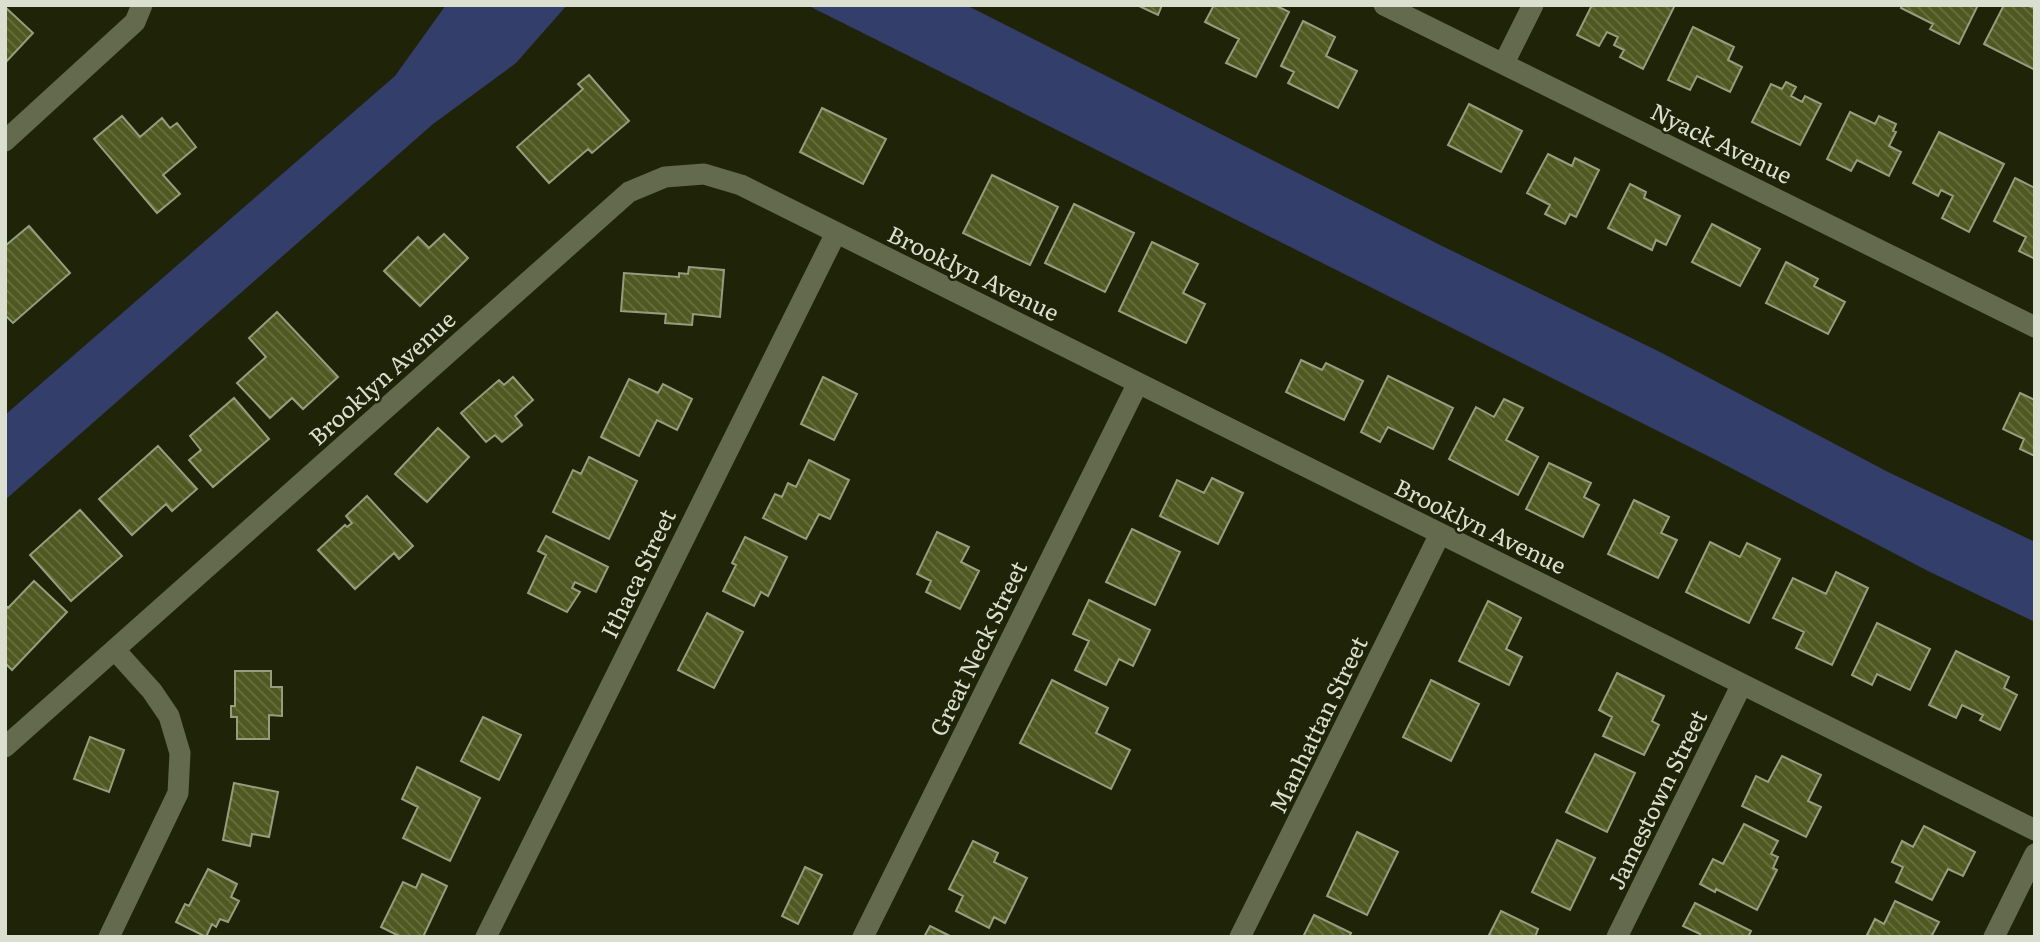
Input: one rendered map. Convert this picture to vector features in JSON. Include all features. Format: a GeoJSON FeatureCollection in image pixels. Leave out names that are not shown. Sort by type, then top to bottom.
{"type":"FeatureCollection","features":[{"type":"Feature","properties":{"kind":"street"},"geometry":{"type":"LineString","coordinates":[[5,141],[135,22],[142,5]]}},
{"type":"Feature","properties":{"kind":"street","name":"Nyack Avenue"},"geometry":{"type":"LineString","coordinates":[[1384,5],[2035,327]]}},
{"type":"Feature","properties":{"kind":"street"},"geometry":{"type":"LineString","coordinates":[[1504,63],[1532,5]]}},
{"type":"Feature","properties":{"kind":"street","name":"Brooklyn Avenue"},"geometry":{"type":"LineString","coordinates":[[5,747],[629,192],[665,177],[704,174],[741,185],[2035,830]]}},
{"type":"Feature","properties":{"kind":"street","name":"Ithaca Street"},"geometry":{"type":"LineString","coordinates":[[486,937],[836,233]]}},
{"type":"Feature","properties":{"kind":"street","name":"Great Neck Street"},"geometry":{"type":"LineString","coordinates":[[863,937],[1138,383]]}},
{"type":"Feature","properties":{"kind":"street","name":"Manhattan Street"},"geometry":{"type":"LineString","coordinates":[[1240,937],[1440,534]]}},
{"type":"Feature","properties":{"kind":"street"},"geometry":{"type":"LineString","coordinates":[[109,937],[178,793],[180,753],[169,716],[152,691],[114,650]]}},
{"type":"Feature","properties":{"kind":"street","name":"Jamestown Street"},"geometry":{"type":"LineString","coordinates":[[1617,937],[1742,684]]}},
{"type":"Feature","properties":{"kind":"street"},"geometry":{"type":"LineString","coordinates":[[1994,937],[2035,854]]}},
{"type":"Feature","properties":{"kind":"water"},"geometry":{"type":"Polygon","coordinates":[[[446,5],[567,5],[516,63],[433,124],[5,500],[5,415],[395,76],[446,5]]]}},
{"type":"Feature","properties":{"kind":"water"},"geometry":{"type":"Polygon","coordinates":[[[807,5],[966,5],[1440,245],[1660,352],[1888,472],[2035,542],[2035,622],[1928,571],[1710,457],[807,5]]]}},
{"type":"Feature","properties":{"kind":"building"},"geometry":{"type":"Polygon","coordinates":[[[1137,5],[1162,5],[1158,15],[1137,5]]]}},
{"type":"Feature","properties":{"kind":"building"},"geometry":{"type":"Polygon","coordinates":[[[1214,5],[1275,5],[1289,12],[1256,77],[1226,63],[1239,39],[1205,22],[1214,5]]]}},
{"type":"Feature","properties":{"kind":"building"},"geometry":{"type":"Polygon","coordinates":[[[1592,5],[1675,5],[1643,69],[1620,57],[1624,50],[1614,45],[1618,37],[1607,32],[1599,46],[1577,35],[1592,5]]]}},
{"type":"Feature","properties":{"kind":"building"},"geometry":{"type":"Polygon","coordinates":[[[1902,5],[1978,5],[1959,44],[1930,29],[1933,24],[1901,8],[1902,5]]]}},
{"type":"Feature","properties":{"kind":"building"},"geometry":{"type":"Polygon","coordinates":[[[2004,5],[2027,5],[2035,9],[2035,70],[1984,44],[2004,5]]]}},
{"type":"Feature","properties":{"kind":"building"},"geometry":{"type":"Polygon","coordinates":[[[5,7],[33,33],[5,63],[5,7]]]}},
{"type":"Feature","properties":{"kind":"building"},"geometry":{"type":"Polygon","coordinates":[[[1303,21],[1335,37],[1326,56],[1357,71],[1338,108],[1288,83],[1294,72],[1281,66],[1303,21]]]}},
{"type":"Feature","properties":{"kind":"building"},"geometry":{"type":"Polygon","coordinates":[[[1693,27],[1734,47],[1728,60],[1742,67],[1730,92],[1697,76],[1690,90],[1668,80],[1693,27]]]}},
{"type":"Feature","properties":{"kind":"building"},"geometry":{"type":"Polygon","coordinates":[[[589,75],[629,121],[592,153],[588,149],[549,183],[517,147],[583,89],[578,84],[589,75]]]}},
{"type":"Feature","properties":{"kind":"building"},"geometry":{"type":"Polygon","coordinates":[[[1786,82],[1796,87],[1791,96],[1802,102],[1805,96],[1821,104],[1800,145],[1752,122],[1771,84],[1782,89],[1786,82]]]}},
{"type":"Feature","properties":{"kind":"building"},"geometry":{"type":"Polygon","coordinates":[[[1469,104],[1522,131],[1501,172],[1448,145],[1469,104]]]}},
{"type":"Feature","properties":{"kind":"building"},"geometry":{"type":"Polygon","coordinates":[[[822,108],[886,139],[863,184],[800,152],[822,108]]]}},
{"type":"Feature","properties":{"kind":"building"},"geometry":{"type":"Polygon","coordinates":[[[1850,112],[1875,124],[1879,116],[1896,124],[1893,131],[1896,132],[1889,146],[1901,152],[1889,176],[1857,160],[1851,171],[1827,159],[1850,112]]]}},
{"type":"Feature","properties":{"kind":"building"},"geometry":{"type":"Polygon","coordinates":[[[122,116],[140,137],[162,118],[170,128],[177,123],[196,147],[163,175],[180,194],[157,213],[94,139],[122,116]]]}},
{"type":"Feature","properties":{"kind":"building"},"geometry":{"type":"Polygon","coordinates":[[[1939,132],[2004,164],[1969,232],[1942,218],[1953,196],[1941,190],[1938,196],[1913,183],[1939,132]]]}},
{"type":"Feature","properties":{"kind":"building"},"geometry":{"type":"Polygon","coordinates":[[[1548,154],[1572,166],[1575,158],[1599,170],[1576,217],[1570,214],[1565,224],[1545,214],[1550,205],[1527,193],[1548,154]]]}},
{"type":"Feature","properties":{"kind":"building"},"geometry":{"type":"Polygon","coordinates":[[[992,175],[1058,207],[1030,265],[963,233],[992,175]]]}},
{"type":"Feature","properties":{"kind":"building"},"geometry":{"type":"Polygon","coordinates":[[[2015,178],[2035,188],[2035,259],[2019,251],[2026,237],[1994,221],[2015,178]]]}},
{"type":"Feature","properties":{"kind":"building"},"geometry":{"type":"Polygon","coordinates":[[[1630,184],[1646,192],[1644,198],[1680,216],[1666,245],[1656,240],[1652,250],[1608,228],[1630,184]]]}},
{"type":"Feature","properties":{"kind":"building"},"geometry":{"type":"Polygon","coordinates":[[[1074,204],[1134,233],[1105,292],[1045,263],[1074,204]]]}},
{"type":"Feature","properties":{"kind":"building"},"geometry":{"type":"Polygon","coordinates":[[[1712,224],[1760,249],[1740,286],[1692,262],[1712,224]]]}},
{"type":"Feature","properties":{"kind":"building"},"geometry":{"type":"Polygon","coordinates":[[[29,226],[70,273],[13,323],[5,315],[5,246],[29,226]]]}},
{"type":"Feature","properties":{"kind":"building"},"geometry":{"type":"Polygon","coordinates":[[[444,234],[468,258],[420,306],[384,271],[418,237],[429,248],[444,234]]]}},
{"type":"Feature","properties":{"kind":"building"},"geometry":{"type":"Polygon","coordinates":[[[1152,242],[1198,264],[1183,293],[1205,304],[1186,343],[1119,311],[1152,242]]]}},
{"type":"Feature","properties":{"kind":"building"},"geometry":{"type":"Polygon","coordinates":[[[1786,262],[1818,279],[1814,286],[1845,302],[1828,334],[1766,303],[1786,262]]]}},
{"type":"Feature","properties":{"kind":"building"},"geometry":{"type":"Polygon","coordinates":[[[689,267],[724,270],[720,317],[693,314],[692,325],[665,323],[666,314],[621,311],[624,273],[679,277],[679,273],[688,274],[689,267]]]}},
{"type":"Feature","properties":{"kind":"building"},"geometry":{"type":"Polygon","coordinates":[[[277,312],[338,377],[303,409],[292,398],[270,418],[237,383],[266,357],[249,338],[277,312]]]}},
{"type":"Feature","properties":{"kind":"building"},"geometry":{"type":"Polygon","coordinates":[[[1301,360],[1322,370],[1326,363],[1363,381],[1344,420],[1286,392],[1301,360]]]}},
{"type":"Feature","properties":{"kind":"building"},"geometry":{"type":"Polygon","coordinates":[[[1388,376],[1453,408],[1433,449],[1388,427],[1380,442],[1361,432],[1388,376]]]}},
{"type":"Feature","properties":{"kind":"building"},"geometry":{"type":"Polygon","coordinates":[[[513,377],[533,400],[515,416],[522,425],[502,442],[495,435],[486,442],[461,413],[499,380],[504,385],[513,377]]]}},
{"type":"Feature","properties":{"kind":"building"},"geometry":{"type":"Polygon","coordinates":[[[823,377],[857,394],[834,440],[801,424],[823,377]]]}},
{"type":"Feature","properties":{"kind":"building"},"geometry":{"type":"Polygon","coordinates":[[[629,379],[658,393],[663,384],[692,399],[677,430],[657,420],[639,456],[601,437],[629,379]]]}},
{"type":"Feature","properties":{"kind":"building"},"geometry":{"type":"Polygon","coordinates":[[[2020,393],[2035,400],[2035,456],[2020,449],[2024,439],[2003,429],[2020,393]]]}},
{"type":"Feature","properties":{"kind":"building"},"geometry":{"type":"Polygon","coordinates":[[[234,398],[269,439],[213,487],[189,460],[201,450],[190,436],[234,398]]]}},
{"type":"Feature","properties":{"kind":"building"},"geometry":{"type":"Polygon","coordinates":[[[1504,399],[1523,408],[1506,440],[1538,457],[1518,495],[1449,459],[1476,407],[1494,417],[1504,399]]]}},
{"type":"Feature","properties":{"kind":"building"},"geometry":{"type":"Polygon","coordinates":[[[438,428],[469,457],[427,502],[395,474],[438,428]]]}},
{"type":"Feature","properties":{"kind":"building"},"geometry":{"type":"Polygon","coordinates":[[[158,446],[197,489],[172,511],[166,504],[132,535],[99,499],[158,446]]]}},
{"type":"Feature","properties":{"kind":"building"},"geometry":{"type":"Polygon","coordinates":[[[589,457],[637,481],[609,539],[553,512],[573,470],[581,474],[589,457]]]}},
{"type":"Feature","properties":{"kind":"building"},"geometry":{"type":"Polygon","coordinates":[[[809,460],[849,480],[830,519],[819,514],[806,539],[763,518],[775,494],[782,497],[788,483],[796,487],[809,460]]]}},
{"type":"Feature","properties":{"kind":"building"},"geometry":{"type":"Polygon","coordinates":[[[1549,463],[1591,483],[1584,497],[1599,505],[1583,537],[1526,509],[1549,463]]]}},
{"type":"Feature","properties":{"kind":"building"},"geometry":{"type":"Polygon","coordinates":[[[1212,478],[1243,493],[1218,544],[1160,516],[1177,480],[1204,493],[1212,478]]]}},
{"type":"Feature","properties":{"kind":"building"},"geometry":{"type":"Polygon","coordinates":[[[367,496],[413,546],[399,559],[394,553],[355,589],[318,550],[345,525],[347,527],[352,523],[346,516],[367,496]]]}},
{"type":"Feature","properties":{"kind":"building"},"geometry":{"type":"Polygon","coordinates":[[[1634,500],[1669,517],[1661,533],[1677,540],[1658,578],[1608,554],[1634,500]]]}},
{"type":"Feature","properties":{"kind":"building"},"geometry":{"type":"Polygon","coordinates":[[[80,510],[122,556],[71,601],[30,555],[80,510]]]}},
{"type":"Feature","properties":{"kind":"building"},"geometry":{"type":"Polygon","coordinates":[[[1132,529],[1180,552],[1155,605],[1106,582],[1132,529]]]}},
{"type":"Feature","properties":{"kind":"building"},"geometry":{"type":"Polygon","coordinates":[[[937,532],[969,547],[961,562],[979,571],[960,609],[926,592],[931,581],[917,574],[937,532]]]}},
{"type":"Feature","properties":{"kind":"building"},"geometry":{"type":"Polygon","coordinates":[[[546,536],[608,567],[596,592],[575,582],[572,588],[580,592],[567,612],[528,593],[546,555],[538,551],[546,536]]]}},
{"type":"Feature","properties":{"kind":"building"},"geometry":{"type":"Polygon","coordinates":[[[745,537],[787,557],[768,596],[761,592],[754,606],[723,591],[736,565],[732,563],[745,537]]]}},
{"type":"Feature","properties":{"kind":"building"},"geometry":{"type":"Polygon","coordinates":[[[1710,542],[1740,557],[1747,543],[1780,559],[1749,623],[1686,592],[1710,542]]]}},
{"type":"Feature","properties":{"kind":"building"},"geometry":{"type":"Polygon","coordinates":[[[1836,572],[1868,588],[1832,665],[1796,648],[1804,632],[1773,618],[1793,578],[1826,594],[1836,572]]]}},
{"type":"Feature","properties":{"kind":"building"},"geometry":{"type":"Polygon","coordinates":[[[34,581],[67,612],[12,670],[5,663],[5,605],[8,608],[34,581]]]}},
{"type":"Feature","properties":{"kind":"building"},"geometry":{"type":"Polygon","coordinates":[[[1089,600],[1150,630],[1133,666],[1119,659],[1106,685],[1075,670],[1089,641],[1073,634],[1089,600]]]}},
{"type":"Feature","properties":{"kind":"building"},"geometry":{"type":"Polygon","coordinates":[[[1488,601],[1521,618],[1506,649],[1522,657],[1509,685],[1459,661],[1488,601]]]}},
{"type":"Feature","properties":{"kind":"building"},"geometry":{"type":"Polygon","coordinates":[[[707,613],[743,632],[714,688],[678,670],[707,613]]]}},
{"type":"Feature","properties":{"kind":"building"},"geometry":{"type":"Polygon","coordinates":[[[1877,623],[1930,649],[1910,690],[1877,674],[1872,685],[1852,675],[1877,623]]]}},
{"type":"Feature","properties":{"kind":"building"},"geometry":{"type":"Polygon","coordinates":[[[1956,651],[2009,677],[2004,688],[2017,695],[2000,730],[1980,720],[1983,715],[1962,705],[1956,718],[1929,705],[1956,651]]]}},
{"type":"Feature","properties":{"kind":"building"},"geometry":{"type":"Polygon","coordinates":[[[235,671],[271,671],[271,687],[282,687],[282,716],[269,715],[269,739],[237,739],[237,717],[231,717],[231,706],[235,706],[235,671]]]}},
{"type":"Feature","properties":{"kind":"building"},"geometry":{"type":"Polygon","coordinates":[[[1617,673],[1664,696],[1652,721],[1659,725],[1644,755],[1603,736],[1612,717],[1599,710],[1617,673]]]}},
{"type":"Feature","properties":{"kind":"building"},"geometry":{"type":"Polygon","coordinates":[[[1052,680],[1108,708],[1096,733],[1130,750],[1111,789],[1020,743],[1052,680]]]}},
{"type":"Feature","properties":{"kind":"building"},"geometry":{"type":"Polygon","coordinates":[[[1431,680],[1479,704],[1451,761],[1403,737],[1431,680]]]}},
{"type":"Feature","properties":{"kind":"building"},"geometry":{"type":"Polygon","coordinates":[[[483,717],[521,735],[499,780],[461,761],[483,717]]]}},
{"type":"Feature","properties":{"kind":"building"},"geometry":{"type":"Polygon","coordinates":[[[90,737],[124,750],[109,792],[74,779],[90,737]]]}},
{"type":"Feature","properties":{"kind":"building"},"geometry":{"type":"Polygon","coordinates":[[[1595,754],[1635,773],[1607,832],[1566,812],[1595,754]]]}},
{"type":"Feature","properties":{"kind":"building"},"geometry":{"type":"Polygon","coordinates":[[[1782,756],[1821,775],[1808,801],[1821,807],[1806,837],[1742,806],[1756,776],[1768,782],[1782,756]]]}},
{"type":"Feature","properties":{"kind":"building"},"geometry":{"type":"Polygon","coordinates":[[[417,767],[480,798],[450,861],[403,838],[418,807],[402,799],[417,767]]]}},
{"type":"Feature","properties":{"kind":"building"},"geometry":{"type":"Polygon","coordinates":[[[234,783],[278,792],[269,837],[252,834],[250,846],[223,840],[234,783]]]}},
{"type":"Feature","properties":{"kind":"building"},"geometry":{"type":"Polygon","coordinates":[[[1744,824],[1778,841],[1771,854],[1778,857],[1773,868],[1777,870],[1757,910],[1700,884],[1713,859],[1723,864],[1744,824]]]}},
{"type":"Feature","properties":{"kind":"building"},"geometry":{"type":"Polygon","coordinates":[[[1924,826],[1975,852],[1963,876],[1948,869],[1932,900],[1896,882],[1903,867],[1892,862],[1902,841],[1913,847],[1924,826]]]}},
{"type":"Feature","properties":{"kind":"building"},"geometry":{"type":"Polygon","coordinates":[[[1357,832],[1398,852],[1367,915],[1327,896],[1357,832]]]}},
{"type":"Feature","properties":{"kind":"building"},"geometry":{"type":"Polygon","coordinates":[[[1557,840],[1595,858],[1570,910],[1532,892],[1557,840]]]}},
{"type":"Feature","properties":{"kind":"building"},"geometry":{"type":"Polygon","coordinates":[[[973,841],[998,853],[994,862],[1027,878],[1005,923],[994,917],[989,928],[956,911],[963,896],[949,889],[973,841]]]}},
{"type":"Feature","properties":{"kind":"building"},"geometry":{"type":"Polygon","coordinates":[[[805,867],[822,875],[798,924],[782,916],[805,867]]]}},
{"type":"Feature","properties":{"kind":"building"},"geometry":{"type":"Polygon","coordinates":[[[208,869],[237,884],[231,897],[239,901],[228,922],[220,919],[216,927],[212,924],[206,937],[176,922],[185,904],[189,906],[208,869]]]}},
{"type":"Feature","properties":{"kind":"building"},"geometry":{"type":"Polygon","coordinates":[[[422,874],[447,886],[423,937],[401,937],[381,927],[403,882],[416,888],[422,874]]]}},
{"type":"Feature","properties":{"kind":"building"},"geometry":{"type":"Polygon","coordinates":[[[1895,901],[1939,922],[1931,937],[1866,937],[1875,919],[1884,924],[1895,901]]]}},
{"type":"Feature","properties":{"kind":"building"},"geometry":{"type":"Polygon","coordinates":[[[1695,903],[1751,931],[1748,937],[1699,937],[1700,934],[1683,926],[1695,903]]]}},
{"type":"Feature","properties":{"kind":"building"},"geometry":{"type":"Polygon","coordinates":[[[1501,911],[1538,929],[1535,937],[1488,937],[1501,911]]]}},
{"type":"Feature","properties":{"kind":"building"},"geometry":{"type":"Polygon","coordinates":[[[1314,915],[1351,933],[1349,937],[1303,937],[1314,915]]]}},
{"type":"Feature","properties":{"kind":"building"},"geometry":{"type":"Polygon","coordinates":[[[930,926],[952,937],[924,937],[930,926]]]}}]}
